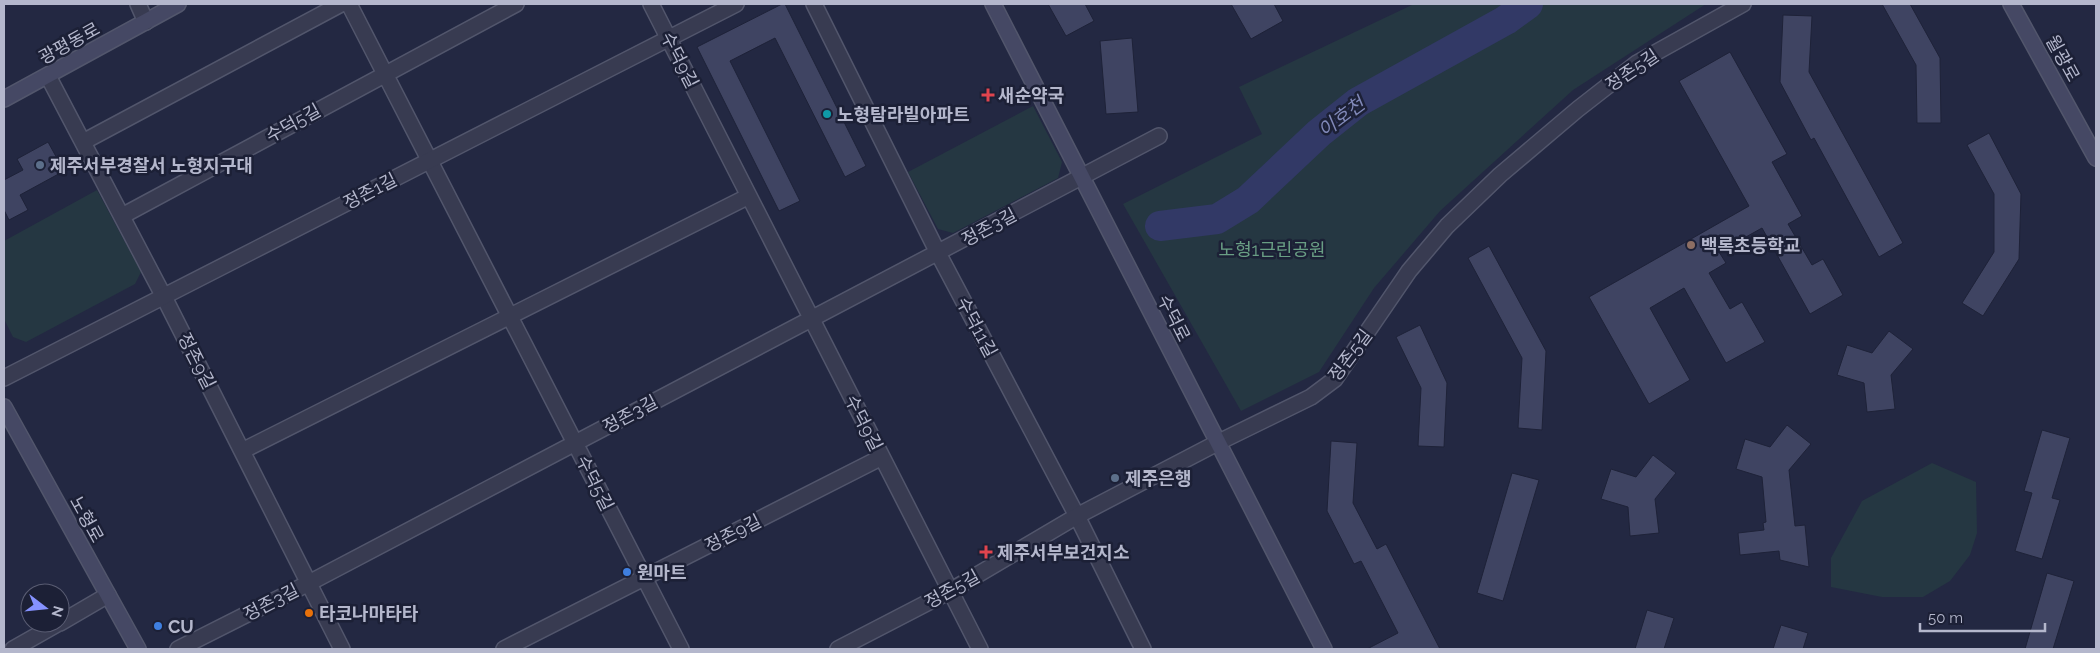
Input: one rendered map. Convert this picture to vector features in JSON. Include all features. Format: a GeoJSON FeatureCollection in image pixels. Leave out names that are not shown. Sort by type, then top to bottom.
{"type":"FeatureCollection","features":[{"type":"Feature","properties":{"kind":"main road","name":"광평동로"},"geometry":{"type":"LineString","coordinates":[[4,100],[178,4]]}},
{"type":"Feature","properties":{"kind":"main road","name":"수덕로"},"geometry":{"type":"LineString","coordinates":[[994,4],[1324,649]]}},
{"type":"Feature","properties":{"kind":"main road","name":"월광로"},"geometry":{"type":"LineString","coordinates":[[2011,4],[2096,158]]}},
{"type":"Feature","properties":{"kind":"main road","name":"노형로"},"geometry":{"type":"LineString","coordinates":[[4,407],[138,649]]}},
{"type":"Feature","properties":{"kind":"street"},"geometry":{"type":"LineString","coordinates":[[138,4],[146,22]]}},
{"type":"Feature","properties":{"kind":"street"},"geometry":{"type":"LineString","coordinates":[[83,142],[341,4]]}},
{"type":"Feature","properties":{"kind":"street","name":"수덕5길"},"geometry":{"type":"LineString","coordinates":[[349,4],[431,160],[509,317],[681,649]]}},
{"type":"Feature","properties":{"kind":"street"},"geometry":{"type":"LineString","coordinates":[[385,73],[516,4]]}},
{"type":"Feature","properties":{"kind":"street","name":"수덕9길"},"geometry":{"type":"LineString","coordinates":[[651,4],[980,649]]}},
{"type":"Feature","properties":{"kind":"street","name":"정존1길"},"geometry":{"type":"LineString","coordinates":[[4,378],[736,4]]}},
{"type":"Feature","properties":{"kind":"street","name":"수덕11길"},"geometry":{"type":"LineString","coordinates":[[814,4],[938,253],[1077,516],[1143,649]]}},
{"type":"Feature","properties":{"kind":"street","name":"정존5길"},"geometry":{"type":"LineString","coordinates":[[838,649],[950,591],[1077,516],[1217,442],[1311,397],[1334,380],[1409,271],[1447,226],[1500,175],[1578,109],[1637,63],[1743,4]]}},
{"type":"Feature","properties":{"kind":"street","name":"수덕5길"},"geometry":{"type":"LineString","coordinates":[[122,216],[385,73]]}},
{"type":"Feature","properties":{"kind":"street","name":"정존9길"},"geometry":{"type":"LineString","coordinates":[[48,76],[164,297],[342,649]]}},
{"type":"Feature","properties":{"kind":"street","name":"정존3길"},"geometry":{"type":"LineString","coordinates":[[178,649],[309,583],[1159,136]]}},
{"type":"Feature","properties":{"kind":"street"},"geometry":{"type":"LineString","coordinates":[[242,451],[749,196]]}},
{"type":"Feature","properties":{"kind":"street","name":"정존9길"},"geometry":{"type":"LineString","coordinates":[[504,649],[882,457]]}},
{"type":"Feature","properties":{"kind":"street"},"geometry":{"type":"LineString","coordinates":[[70,617],[108,595]]}},
{"type":"Feature","properties":{"kind":"street"},"geometry":{"type":"LineString","coordinates":[[13,649],[42,633]]}},
{"type":"Feature","properties":{"kind":"green space","name":"노형1근린공원"},"geometry":{"type":"Polygon","coordinates":[[[1414,4],[1706,4],[1573,90],[1440,211],[1374,288],[1319,372],[1241,411],[1123,204],[1262,134],[1239,87],[1414,4]]]}},
{"type":"Feature","properties":{"kind":"green space"},"geometry":{"type":"Polygon","coordinates":[[[1033,106],[1062,162],[1058,178],[953,233],[938,229],[908,172],[1033,106]]]}},
{"type":"Feature","properties":{"kind":"green space"},"geometry":{"type":"Polygon","coordinates":[[[97,190],[141,272],[135,284],[26,342],[13,337],[4,319],[4,241],[97,190]]]}},
{"type":"Feature","properties":{"kind":"green space"},"geometry":{"type":"Polygon","coordinates":[[[1932,463],[1976,482],[1977,533],[1970,555],[1950,581],[1923,597],[1882,597],[1831,587],[1831,558],[1862,501],[1932,463]]]}},
{"type":"Feature","properties":{"kind":"building","name":"노형탐라빌아파트"},"geometry":{"type":"Polygon","coordinates":[[[785,4],[866,166],[845,177],[775,38],[730,61],[800,201],[779,211],[697,47],[785,4]]]}},
{"type":"Feature","properties":{"kind":"building"},"geometry":{"type":"Polygon","coordinates":[[[1048,4],[1085,4],[1094,21],[1066,36],[1048,4]]]}},
{"type":"Feature","properties":{"kind":"building"},"geometry":{"type":"Polygon","coordinates":[[[1231,4],[1274,4],[1283,21],[1251,39],[1231,4]]]}},
{"type":"Feature","properties":{"kind":"building"},"geometry":{"type":"Polygon","coordinates":[[[1882,4],[1910,4],[1940,58],[1941,123],[1917,123],[1916,65],[1882,4]]]}},
{"type":"Feature","properties":{"kind":"building"},"geometry":{"type":"Polygon","coordinates":[[[1783,15],[1812,16],[1809,72],[1903,243],[1879,257],[1814,138],[1811,140],[1780,82],[1783,15]]]}},
{"type":"Feature","properties":{"kind":"building"},"geometry":{"type":"Polygon","coordinates":[[[1132,38],[1138,112],[1106,114],[1100,41],[1132,38]]]}},
{"type":"Feature","properties":{"kind":"building"},"geometry":{"type":"Polygon","coordinates":[[[1730,52],[1787,154],[1772,162],[1802,216],[1788,224],[1812,265],[1823,259],[1843,295],[1810,314],[1762,228],[1719,252],[1726,263],[1709,273],[1730,309],[1742,302],[1765,342],[1726,363],[1684,288],[1650,308],[1690,380],[1649,404],[1589,297],[1749,206],[1679,81],[1730,52]]]}},
{"type":"Feature","properties":{"kind":"building"},"geometry":{"type":"Polygon","coordinates":[[[1989,133],[2021,194],[2019,259],[1983,316],[1962,303],[1994,252],[1994,194],[1967,145],[1989,133]]]}},
{"type":"Feature","properties":{"kind":"building"},"geometry":{"type":"Polygon","coordinates":[[[48,142],[64,171],[20,195],[28,210],[9,220],[4,210],[4,180],[23,170],[17,159],[48,142]]]}},
{"type":"Feature","properties":{"kind":"building"},"geometry":{"type":"Polygon","coordinates":[[[1489,246],[1546,351],[1542,430],[1518,428],[1522,358],[1468,258],[1489,246]]]}},
{"type":"Feature","properties":{"kind":"building"},"geometry":{"type":"Polygon","coordinates":[[[1420,325],[1447,383],[1444,447],[1418,446],[1421,388],[1396,337],[1420,325]]]}},
{"type":"Feature","properties":{"kind":"building"},"geometry":{"type":"Polygon","coordinates":[[[1889,331],[1913,349],[1891,375],[1895,409],[1867,412],[1864,383],[1837,375],[1847,345],[1872,353],[1889,331]]]}},
{"type":"Feature","properties":{"kind":"building"},"geometry":{"type":"Polygon","coordinates":[[[1787,425],[1811,444],[1789,470],[1795,526],[1805,525],[1809,567],[1780,560],[1779,551],[1740,555],[1738,533],[1764,530],[1763,523],[1766,522],[1762,477],[1736,469],[1745,439],[1770,447],[1787,425]]]}},
{"type":"Feature","properties":{"kind":"building"},"geometry":{"type":"Polygon","coordinates":[[[2042,430],[2070,438],[2052,498],[2060,500],[2042,559],[2015,551],[2032,493],[2024,491],[2042,430]]]}},
{"type":"Feature","properties":{"kind":"building"},"geometry":{"type":"Polygon","coordinates":[[[1331,441],[1357,443],[1353,503],[1377,549],[1386,544],[1440,649],[1367,649],[1398,633],[1361,561],[1354,564],[1327,511],[1331,441]]]}},
{"type":"Feature","properties":{"kind":"building"},"geometry":{"type":"Polygon","coordinates":[[[1653,455],[1676,473],[1655,499],[1659,533],[1630,536],[1628,507],[1601,499],[1611,469],[1636,477],[1653,455]]]}},
{"type":"Feature","properties":{"kind":"building"},"geometry":{"type":"Polygon","coordinates":[[[1512,473],[1539,480],[1503,601],[1477,593],[1512,473]]]}},
{"type":"Feature","properties":{"kind":"building"},"geometry":{"type":"Polygon","coordinates":[[[2047,573],[2074,581],[2053,649],[2025,649],[2047,573]]]}},
{"type":"Feature","properties":{"kind":"building"},"geometry":{"type":"Polygon","coordinates":[[[1647,610],[1674,618],[1664,649],[1635,649],[1647,610]]]}},
{"type":"Feature","properties":{"kind":"building"},"geometry":{"type":"Polygon","coordinates":[[[1781,625],[1808,633],[1803,649],[1773,649],[1781,625]]]}},
{"type":"Feature","properties":{"kind":"waterway","name":"이호천"},"geometry":{"type":"LineString","coordinates":[[1160,226],[1217,219],[1248,200],[1319,133],[1358,102],[1506,20],[1528,4]]}},
{"type":"Feature","properties":{"kind":"place","name":"새순약국"},"geometry":{"type":"Point","coordinates":[988,95]}},
{"type":"Feature","properties":{"kind":"place","name":"노형탐라빌아파트"},"geometry":{"type":"Point","coordinates":[827,114]}},
{"type":"Feature","properties":{"kind":"place","name":"제주서부경찰서 노형지구대"},"geometry":{"type":"Point","coordinates":[40,165]}},
{"type":"Feature","properties":{"kind":"place","name":"백록초등학교"},"geometry":{"type":"Point","coordinates":[1691,245]}},
{"type":"Feature","properties":{"kind":"place","name":"제주은행"},"geometry":{"type":"Point","coordinates":[1115,478]}},
{"type":"Feature","properties":{"kind":"place","name":"제주서부보건지소"},"geometry":{"type":"Point","coordinates":[986,552]}},
{"type":"Feature","properties":{"kind":"place","name":"원마트"},"geometry":{"type":"Point","coordinates":[627,572]}},
{"type":"Feature","properties":{"kind":"place","name":"타코나마타타"},"geometry":{"type":"Point","coordinates":[309,613]}},
{"type":"Feature","properties":{"kind":"place","name":"CU"},"geometry":{"type":"Point","coordinates":[158,626]}}]}
